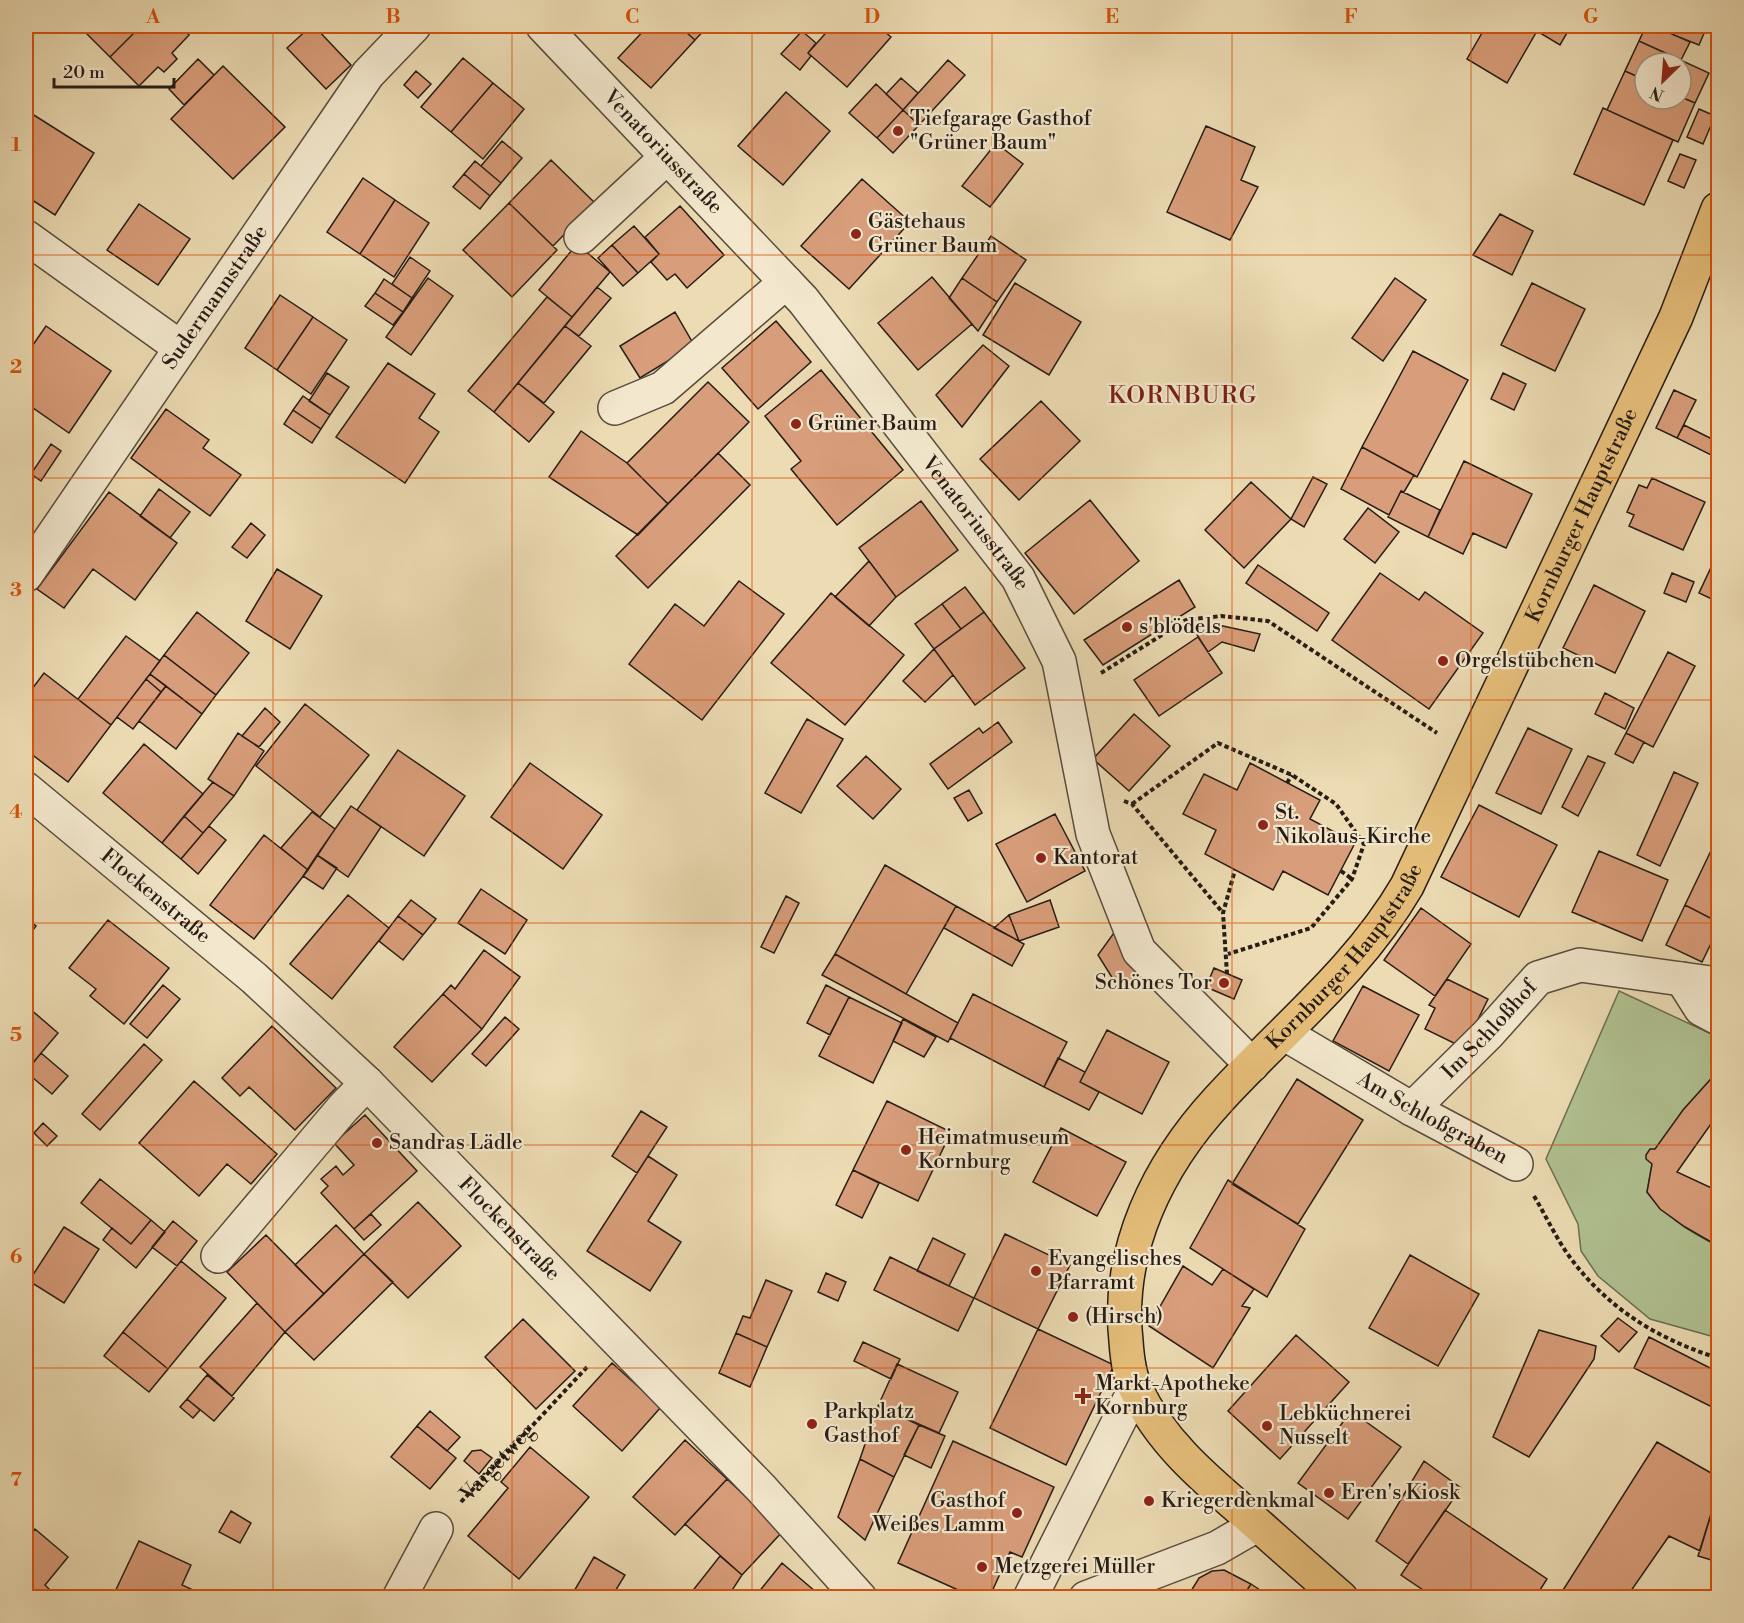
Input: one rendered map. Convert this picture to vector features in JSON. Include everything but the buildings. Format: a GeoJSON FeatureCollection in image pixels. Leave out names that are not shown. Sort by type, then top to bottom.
{"type":"FeatureCollection","features":[{"type":"Feature","properties":{"kind":"main road","name":"Kornburger Hauptstraße"},"geometry":{"type":"LineString","coordinates":[[1341,1598],[1195,1470],[1164,1435],[1135,1389],[1128,1360],[1123,1312],[1125,1279],[1137,1231],[1165,1170],[1205,1116],[1252,1065],[1333,986],[1372,941],[1407,886],[1676,317],[1719,209]]}},
{"type":"Feature","properties":{"kind":"street","name":"Sudermannstraße"},"geometry":{"type":"LineString","coordinates":[[26,575],[368,74],[414,26]]}},
{"type":"Feature","properties":{"kind":"street","name":"Venatoriusstraße"},"geometry":{"type":"LineString","coordinates":[[543,26],[803,300],[1018,578],[1059,661],[1093,834],[1139,951],[1252,1065]]}},
{"type":"Feature","properties":{"kind":"street"},"geometry":{"type":"LineString","coordinates":[[581,237],[667,157]]}},
{"type":"Feature","properties":{"kind":"street"},"geometry":{"type":"LineString","coordinates":[[26,237],[181,348]]}},
{"type":"Feature","properties":{"kind":"street"},"geometry":{"type":"LineString","coordinates":[[615,408],[663,388],[786,282]]}},
{"type":"Feature","properties":{"kind":"street","name":"Flockenstraße"},"geometry":{"type":"LineString","coordinates":[[26,789],[254,978],[367,1083],[761,1488],[860,1598]]}},
{"type":"Feature","properties":{"kind":"street","name":"Im Schloßhof"},"geometry":{"type":"LineString","coordinates":[[1412,1109],[1488,1034],[1538,978],[1580,965],[1719,984]]}},
{"type":"Feature","properties":{"kind":"street"},"geometry":{"type":"LineString","coordinates":[[1682,979],[1701,1009],[1719,1018]]}},
{"type":"Feature","properties":{"kind":"street","name":"Am Schloßgraben"},"geometry":{"type":"LineString","coordinates":[[1285,1034],[1412,1109],[1516,1164]]}},
{"type":"Feature","properties":{"kind":"street"},"geometry":{"type":"LineString","coordinates":[[218,1256],[343,1108],[367,1083]]}},
{"type":"Feature","properties":{"kind":"street"},"geometry":{"type":"LineString","coordinates":[[1030,1598],[1135,1389]]}},
{"type":"Feature","properties":{"kind":"street"},"geometry":{"type":"LineString","coordinates":[[1086,1598],[1216,1548],[1257,1525]]}},
{"type":"Feature","properties":{"kind":"street"},"geometry":{"type":"LineString","coordinates":[[399,1598],[436,1529]]}},
{"type":"Feature","properties":{"kind":"path"},"geometry":{"type":"LineString","coordinates":[[1066,696],[1128,654],[1186,620],[1221,616],[1268,621],[1413,719],[1471,754]]}},
{"type":"Feature","properties":{"kind":"path"},"geometry":{"type":"LineString","coordinates":[[1223,913],[1132,804],[1218,743],[1292,775],[1336,804],[1364,844],[1352,879],[1311,928],[1228,954]]}},
{"type":"Feature","properties":{"kind":"path"},"geometry":{"type":"LineString","coordinates":[[1287,783],[1292,775]]}},
{"type":"Feature","properties":{"kind":"path"},"geometry":{"type":"LineString","coordinates":[[1227,974],[1228,954],[1223,913],[1235,870]]}},
{"type":"Feature","properties":{"kind":"path"},"geometry":{"type":"LineString","coordinates":[[1341,871],[1352,879]]}},
{"type":"Feature","properties":{"kind":"path","name":"Am Schloßgraben"},"geometry":{"type":"LineString","coordinates":[[1516,1164],[1568,1255],[1606,1299],[1646,1328],[1692,1350],[1719,1358]]}},
{"type":"Feature","properties":{"kind":"path","name":"Vargetweg"},"geometry":{"type":"LineString","coordinates":[[436,1529],[614,1339]]}},
{"type":"Feature","properties":{"kind":"green space"},"geometry":{"type":"Polygon","coordinates":[[[1619,991],[1718,1037],[1718,1071],[1683,1110],[1652,1164],[1647,1192],[1679,1223],[1718,1246],[1718,1338],[1650,1319],[1598,1276],[1581,1251],[1578,1224],[1546,1159],[1619,991]]]}},
{"type":"Feature","properties":{"kind":"place","name":"Tiefgarage Gasthof \"Grüner Baum\""},"geometry":{"type":"Point","coordinates":[898,131]}},
{"type":"Feature","properties":{"kind":"place","name":"Gästehaus Grüner Baum"},"geometry":{"type":"Point","coordinates":[856,234]}},
{"type":"Feature","properties":{"kind":"place","name":"Grüner Baum"},"geometry":{"type":"Point","coordinates":[796,424]}},
{"type":"Feature","properties":{"kind":"place","name":"s'blödels"},"geometry":{"type":"Point","coordinates":[1127,627]}},
{"type":"Feature","properties":{"kind":"place","name":"Orgelstübchen"},"geometry":{"type":"Point","coordinates":[1443,661]}},
{"type":"Feature","properties":{"kind":"place","name":"St. Nikolaus-Kirche"},"geometry":{"type":"Point","coordinates":[1263,825]}},
{"type":"Feature","properties":{"kind":"place","name":"Kantorat"},"geometry":{"type":"Point","coordinates":[1041,858]}},
{"type":"Feature","properties":{"kind":"place","name":"Schönes Tor"},"geometry":{"type":"Point","coordinates":[1224,983]}},
{"type":"Feature","properties":{"kind":"place","name":"Sandras Lädle"},"geometry":{"type":"Point","coordinates":[377,1143]}},
{"type":"Feature","properties":{"kind":"place","name":"Heimatmuseum Kornburg"},"geometry":{"type":"Point","coordinates":[906,1150]}},
{"type":"Feature","properties":{"kind":"place","name":"Evangelisches Pfarramt"},"geometry":{"type":"Point","coordinates":[1036,1271]}},
{"type":"Feature","properties":{"kind":"place","name":"(Hirsch)"},"geometry":{"type":"Point","coordinates":[1073,1317]}},
{"type":"Feature","properties":{"kind":"place","name":"Markt-Apotheke Kornburg"},"geometry":{"type":"Point","coordinates":[1083,1396]}},
{"type":"Feature","properties":{"kind":"place","name":"Parkplatz Gasthof"},"geometry":{"type":"Point","coordinates":[812,1424]}},
{"type":"Feature","properties":{"kind":"place","name":"Lebküchnerei Nusselt"},"geometry":{"type":"Point","coordinates":[1267,1426]}},
{"type":"Feature","properties":{"kind":"place","name":"Eren's Kiosk"},"geometry":{"type":"Point","coordinates":[1329,1493]}},
{"type":"Feature","properties":{"kind":"place","name":"Kriegerdenkmal"},"geometry":{"type":"Point","coordinates":[1149,1501]}},
{"type":"Feature","properties":{"kind":"place","name":"Gasthof Weißes Lamm"},"geometry":{"type":"Point","coordinates":[1017,1513]}},
{"type":"Feature","properties":{"kind":"place","name":"Metzgerei Müller"},"geometry":{"type":"Point","coordinates":[982,1567]}},
{"type":"Feature","properties":{"kind":"district","name":"KORNBURG"},"geometry":{"type":"Point","coordinates":[1183,396]}}]}
